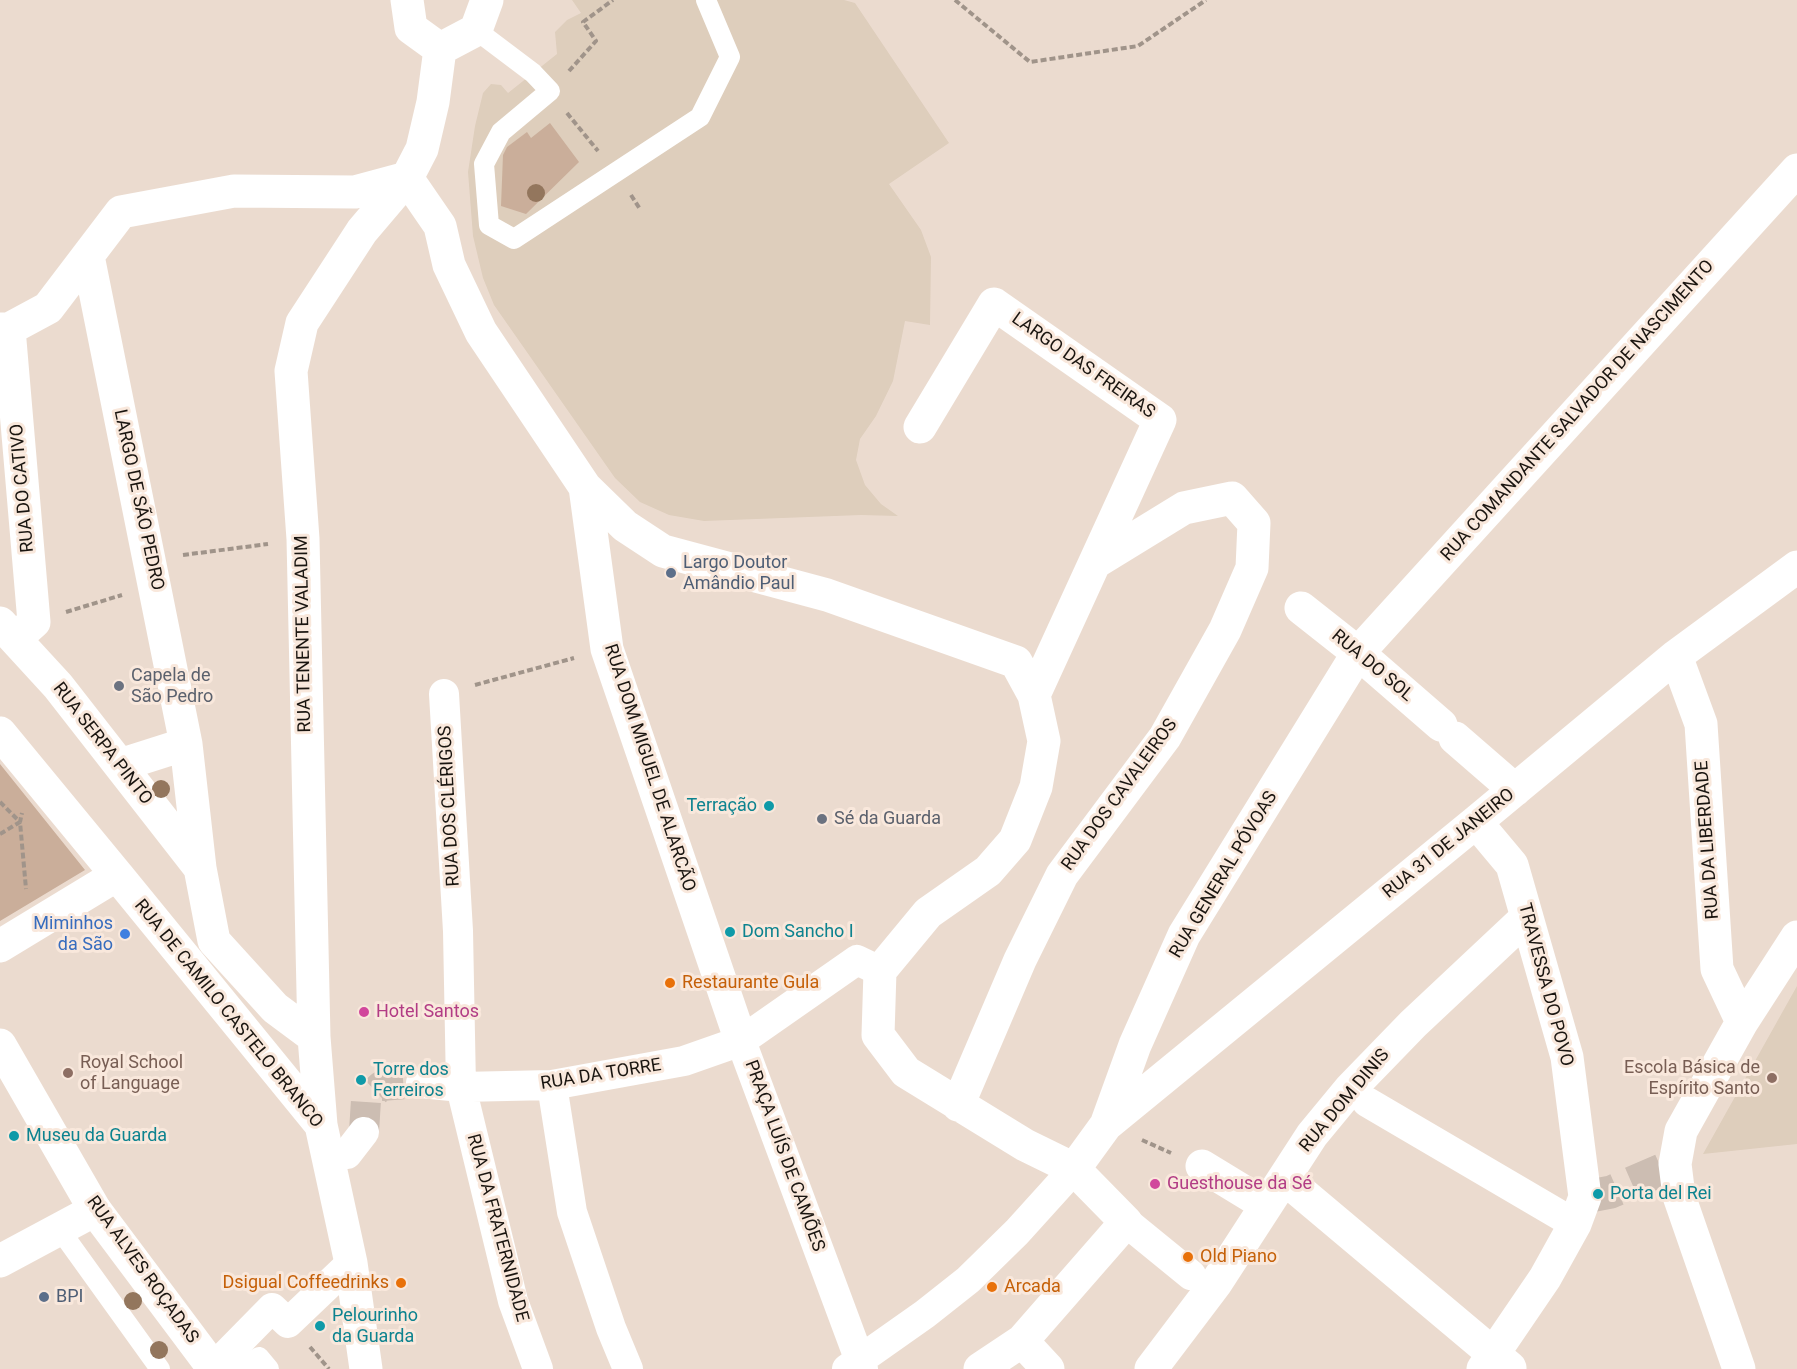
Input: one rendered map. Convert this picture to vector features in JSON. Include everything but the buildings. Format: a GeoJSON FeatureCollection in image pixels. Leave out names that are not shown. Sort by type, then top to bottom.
{"type":"FeatureCollection","features":[{"type":"Feature","properties":{"kind":"street"},"geometry":{"type":"LineString","coordinates":[[407,0],[411,28],[440,49],[482,15]]}},
{"type":"Feature","properties":{"kind":"street","name":"RUA TENENTE VALADIM"},"geometry":{"type":"LineString","coordinates":[[321,1125],[314,1037],[303,539],[291,371],[302,323],[362,231],[407,178],[422,149],[433,102],[440,49]]}},
{"type":"Feature","properties":{"kind":"street","name":"RUA COMANDANTE SALVADOR DE NASCIMENTO"},"geometry":{"type":"LineString","coordinates":[[1358,653],[1797,170]]}},
{"type":"Feature","properties":{"kind":"street"},"geometry":{"type":"LineString","coordinates":[[5,329],[48,308],[121,212],[234,191],[355,192],[407,178]]}},
{"type":"Feature","properties":{"kind":"street","name":"RUA DOM MIGUEL DE ALARCÃO"},"geometry":{"type":"LineString","coordinates":[[407,178],[440,226],[449,265],[481,332],[585,487],[607,649],[741,1041]]}},
{"type":"Feature","properties":{"kind":"street","name":"LARGO DE SÃO PEDRO"},"geometry":{"type":"LineString","coordinates":[[88,256],[186,744],[200,868],[214,941],[275,1008],[314,1037]]}},
{"type":"Feature","properties":{"kind":"street","name":"LARGO DAS FREIRAS"},"geometry":{"type":"LineString","coordinates":[[920,427],[994,304],[1160,420],[1034,695]]}},
{"type":"Feature","properties":{"kind":"street","name":"RUA DO CATIVO"},"geometry":{"type":"LineString","coordinates":[[5,329],[16,628]]}},
{"type":"Feature","properties":{"kind":"street"},"geometry":{"type":"LineString","coordinates":[[585,487],[625,526],[663,551],[827,595],[1016,662],[1034,695],[1044,741],[1036,787],[1015,840],[988,871],[928,913],[880,971],[878,1035],[906,1072],[1025,1145],[1074,1170],[1126,1222],[1191,1275]]}},
{"type":"Feature","properties":{"kind":"street","name":"RUA DOS CAVALEIROS"},"geometry":{"type":"LineString","coordinates":[[958,1105],[1020,960],[1062,875],[1165,737],[1225,630],[1252,568],[1254,523],[1232,498],[1184,508],[1096,562]]}},
{"type":"Feature","properties":{"kind":"street","name":"RUA 31 DE JANEIRO"},"geometry":{"type":"LineString","coordinates":[[1106,1125],[1676,656],[1797,567]]}},
{"type":"Feature","properties":{"kind":"street","name":"RUA DO SOL"},"geometry":{"type":"LineString","coordinates":[[1301,608],[1358,653],[1515,790]]}},
{"type":"Feature","properties":{"kind":"street","name":"RUA SERPA PINTO"},"geometry":{"type":"LineString","coordinates":[[16,628],[58,686],[200,868]]}},
{"type":"Feature","properties":{"kind":"street","name":"RUA GENERAL PÓVOAS"},"geometry":{"type":"LineString","coordinates":[[1074,1170],[1106,1125],[1135,1045],[1184,935],[1358,653]]}},
{"type":"Feature","properties":{"kind":"street","name":"RUA DA LIBERDADE"},"geometry":{"type":"LineString","coordinates":[[1676,656],[1701,724],[1717,969],[1742,1022]]}},
{"type":"Feature","properties":{"kind":"street","name":"RUA DOS CLÉRIGOS"},"geometry":{"type":"LineString","coordinates":[[444,694],[458,931],[461,1087]]}},
{"type":"Feature","properties":{"kind":"street","name":"RUA DE CAMILO CASTELO BRANCO"},"geometry":{"type":"LineString","coordinates":[[0,733],[321,1125],[351,1263],[366,1369]]}},
{"type":"Feature","properties":{"kind":"street"},"geometry":{"type":"LineString","coordinates":[[120,765],[186,744]]}},
{"type":"Feature","properties":{"kind":"street","name":"TRAVESSA DO POVO"},"geometry":{"type":"LineString","coordinates":[[1476,822],[1512,866],[1567,1057],[1580,1210]]}},
{"type":"Feature","properties":{"kind":"street"},"geometry":{"type":"LineString","coordinates":[[0,946],[117,875]]}},
{"type":"Feature","properties":{"kind":"street","name":"RUA DOM DINIS"},"geometry":{"type":"LineString","coordinates":[[1151,1369],[1216,1283],[1312,1135],[1350,1089],[1413,1024],[1527,917]]}},
{"type":"Feature","properties":{"kind":"street"},"geometry":{"type":"LineString","coordinates":[[1739,1369],[1679,1196],[1675,1164],[1681,1131],[1742,1022],[1797,937]]}},
{"type":"Feature","properties":{"kind":"street","name":"PRAÇA LUÍS DE CAMÕES"},"geometry":{"type":"LineString","coordinates":[[857,1366],[741,1041],[857,960],[880,971]]}},
{"type":"Feature","properties":{"kind":"street","name":"RUA DA TORRE"},"geometry":{"type":"LineString","coordinates":[[421,1083],[461,1087],[552,1085],[684,1061],[741,1041]]}},
{"type":"Feature","properties":{"kind":"street","name":"RUA ALVES ROÇADAS"},"geometry":{"type":"LineString","coordinates":[[0,1045],[95,1210],[223,1369]]}},
{"type":"Feature","properties":{"kind":"street"},"geometry":{"type":"LineString","coordinates":[[552,1085],[572,1212],[611,1328],[628,1369]]}},
{"type":"Feature","properties":{"kind":"street","name":"RUA DA FRATERNIDADE"},"geometry":{"type":"LineString","coordinates":[[461,1087],[513,1301],[538,1369]]}},
{"type":"Feature","properties":{"kind":"street"},"geometry":{"type":"LineString","coordinates":[[1284,1178],[1496,1364],[1545,1278],[1580,1210],[1367,1102]]}},
{"type":"Feature","properties":{"kind":"street"},"geometry":{"type":"LineString","coordinates":[[328,1157],[347,1154],[364,1132]]}},
{"type":"Feature","properties":{"kind":"street"},"geometry":{"type":"LineString","coordinates":[[1202,1166],[1266,1205]]}},
{"type":"Feature","properties":{"kind":"street"},"geometry":{"type":"LineString","coordinates":[[857,1366],[968,1280],[1017,1232],[1074,1170]]}},
{"type":"Feature","properties":{"kind":"street"},"geometry":{"type":"LineString","coordinates":[[0,1261],[95,1210]]}},
{"type":"Feature","properties":{"kind":"street"},"geometry":{"type":"LineString","coordinates":[[980,1369],[1022,1341],[1126,1222]]}},
{"type":"Feature","properties":{"kind":"street"},"geometry":{"type":"LineString","coordinates":[[223,1369],[272,1308],[288,1323],[351,1263]]}},
{"type":"Feature","properties":{"kind":"street"},"geometry":{"type":"LineString","coordinates":[[1022,1341],[1048,1369]]}},
{"type":"Feature","properties":{"kind":"lane"},"geometry":{"type":"LineString","coordinates":[[482,15],[550,91],[501,132],[484,164],[489,225],[514,238],[700,117],[730,57],[706,0]]}},
{"type":"Feature","properties":{"kind":"lane"},"geometry":{"type":"LineString","coordinates":[[60,1230],[160,1369]]}},
{"type":"Feature","properties":{"kind":"lane"},"geometry":{"type":"LineString","coordinates":[[223,1369],[259,1358],[269,1369]]}},
{"type":"Feature","properties":{"kind":"path"},"geometry":{"type":"LineString","coordinates":[[550,91],[596,41],[583,22],[613,0]]}},
{"type":"Feature","properties":{"kind":"path"},"geometry":{"type":"LineString","coordinates":[[955,0],[1030,62],[1138,46],[1206,0]]}},
{"type":"Feature","properties":{"kind":"path"},"geometry":{"type":"LineString","coordinates":[[16,628],[152,572],[303,539]]}},
{"type":"Feature","properties":{"kind":"path"},"geometry":{"type":"LineString","coordinates":[[444,694],[607,649]]}},
{"type":"Feature","properties":{"kind":"path"},"geometry":{"type":"LineString","coordinates":[[0,834],[20,822],[28,904],[40,922]]}},
{"type":"Feature","properties":{"kind":"path"},"geometry":{"type":"LineString","coordinates":[[1106,1125],[1202,1166]]}},
{"type":"Feature","properties":{"kind":"shaded area"},"geometry":{"type":"Polygon","coordinates":[[[572,0],[844,0],[855,3],[949,143],[889,184],[921,230],[931,257],[930,325],[905,321],[893,381],[876,416],[860,439],[856,460],[865,485],[881,504],[898,516],[861,515],[704,521],[669,515],[640,502],[615,478],[494,305],[483,278],[473,236],[468,172],[483,93],[491,84],[501,85],[508,93],[557,54],[555,32],[567,20],[581,13],[572,0]]]}},
{"type":"Feature","properties":{"kind":"shaded area"},"geometry":{"type":"Polygon","coordinates":[[[550,123],[579,162],[526,214],[501,206],[503,155],[507,147],[527,132],[531,138],[550,123]]]}},
{"type":"Feature","properties":{"kind":"shaded area"},"geometry":{"type":"Polygon","coordinates":[[[0,764],[85,870],[0,921],[0,764]]]}},
{"type":"Feature","properties":{"kind":"shaded area","name":"Escola Básica de Espírito Santo"},"geometry":{"type":"Polygon","coordinates":[[[1797,986],[1797,1144],[1703,1154],[1783,1011],[1797,986]]]}},
{"type":"Feature","properties":{"kind":"tunnel"},"geometry":{"type":"LineString","coordinates":[[364,1132],[366,1100],[381,1086],[421,1083]]}},
{"type":"Feature","properties":{"kind":"tunnel"},"geometry":{"type":"LineString","coordinates":[[1585,1197],[1611,1192],[1675,1164]]}},
{"type":"Feature","properties":{"kind":"place","name":"Largo Doutor Amândio Paul"},"geometry":{"type":"Point","coordinates":[671,573]}},
{"type":"Feature","properties":{"kind":"place","name":"Capela de São Pedro"},"geometry":{"type":"Point","coordinates":[119,686]}},
{"type":"Feature","properties":{"kind":"place","name":"Terração"},"geometry":{"type":"Point","coordinates":[769,806]}},
{"type":"Feature","properties":{"kind":"place","name":"Sé da Guarda"},"geometry":{"type":"Point","coordinates":[822,819]}},
{"type":"Feature","properties":{"kind":"place","name":"Dom Sancho I"},"geometry":{"type":"Point","coordinates":[730,932]}},
{"type":"Feature","properties":{"kind":"place","name":"Miminhos da São"},"geometry":{"type":"Point","coordinates":[125,934]}},
{"type":"Feature","properties":{"kind":"place","name":"Restaurante Gula"},"geometry":{"type":"Point","coordinates":[670,983]}},
{"type":"Feature","properties":{"kind":"place","name":"Hotel Santos"},"geometry":{"type":"Point","coordinates":[364,1012]}},
{"type":"Feature","properties":{"kind":"place","name":"Royal School of Language"},"geometry":{"type":"Point","coordinates":[68,1073]}},
{"type":"Feature","properties":{"kind":"place","name":"Escola Básica de Espírito Santo"},"geometry":{"type":"Point","coordinates":[1772,1078]}},
{"type":"Feature","properties":{"kind":"place","name":"Torre dos Ferreiros"},"geometry":{"type":"Point","coordinates":[361,1080]}},
{"type":"Feature","properties":{"kind":"place","name":"Museu da Guarda"},"geometry":{"type":"Point","coordinates":[14,1136]}},
{"type":"Feature","properties":{"kind":"place","name":"Guesthouse da Sé"},"geometry":{"type":"Point","coordinates":[1155,1184]}},
{"type":"Feature","properties":{"kind":"place","name":"Porta del Rei"},"geometry":{"type":"Point","coordinates":[1598,1194]}},
{"type":"Feature","properties":{"kind":"place","name":"Old Piano"},"geometry":{"type":"Point","coordinates":[1188,1257]}},
{"type":"Feature","properties":{"kind":"place","name":"Dsigual Coffeedrinks"},"geometry":{"type":"Point","coordinates":[401,1283]}},
{"type":"Feature","properties":{"kind":"place","name":"Arcada"},"geometry":{"type":"Point","coordinates":[992,1287]}},
{"type":"Feature","properties":{"kind":"place","name":"BPI"},"geometry":{"type":"Point","coordinates":[44,1297]}},
{"type":"Feature","properties":{"kind":"place","name":"Pelourinho da Guarda"},"geometry":{"type":"Point","coordinates":[320,1326]}}]}
